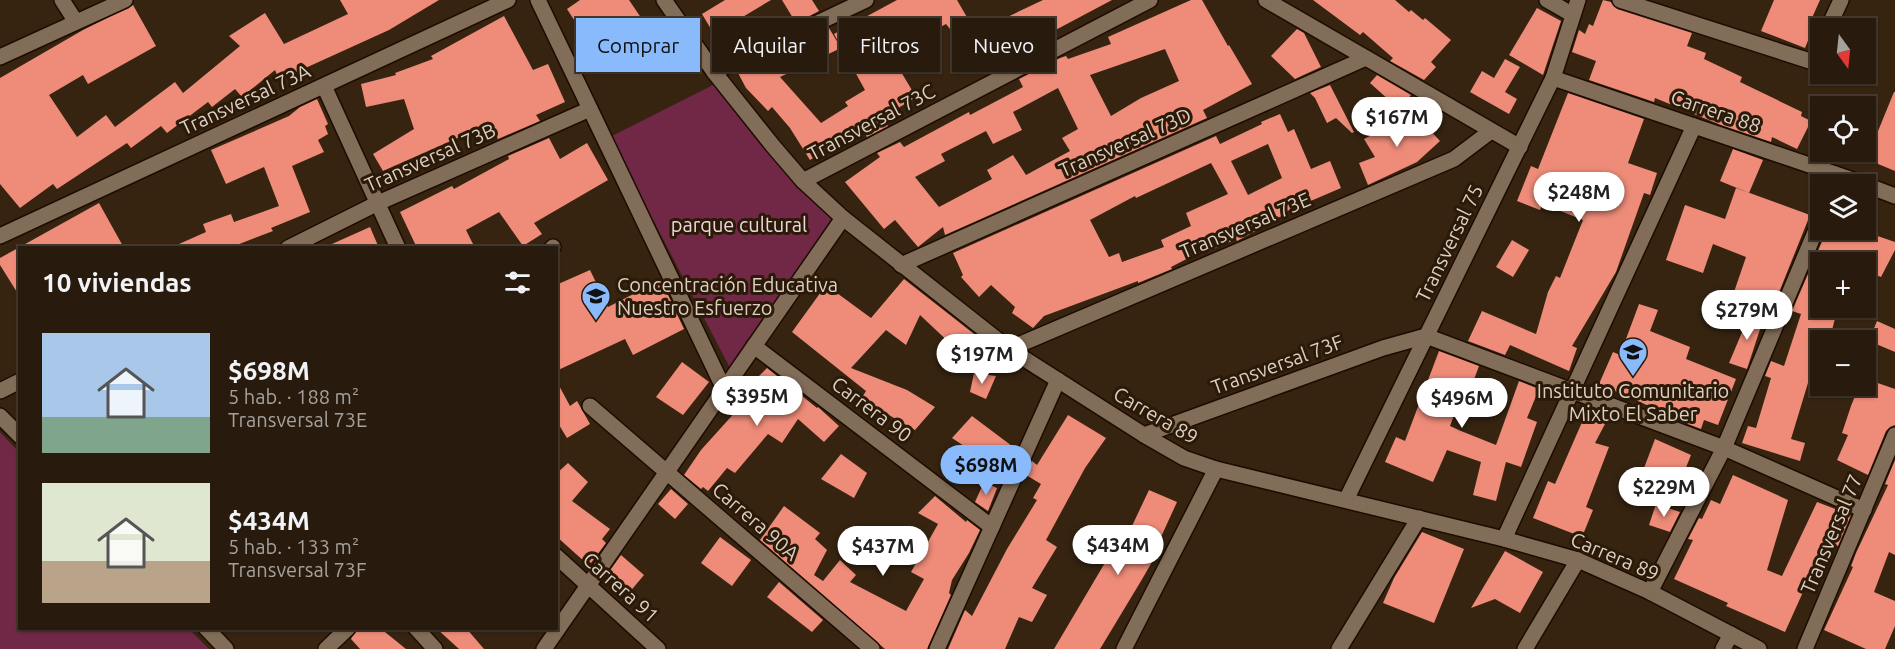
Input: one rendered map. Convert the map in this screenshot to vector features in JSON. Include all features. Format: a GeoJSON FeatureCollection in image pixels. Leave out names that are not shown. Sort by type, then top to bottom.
{"type":"FeatureCollection","features":[{"type":"Feature","properties":{"kind":"street"},"geometry":{"type":"LineString","coordinates":[[62,0],[76,22]]}},
{"type":"Feature","properties":{"kind":"street"},"geometry":{"type":"LineString","coordinates":[[0,57],[125,0]]}},
{"type":"Feature","properties":{"kind":"street","name":"Transversal 73A"},"geometry":{"type":"LineString","coordinates":[[0,236],[508,0]]}},
{"type":"Feature","properties":{"kind":"street"},"geometry":{"type":"LineString","coordinates":[[538,0],[724,389]]}},
{"type":"Feature","properties":{"kind":"street","name":"Carrera 89"},"geometry":{"type":"LineString","coordinates":[[664,0],[712,69]]}},
{"type":"Feature","properties":{"kind":"street"},"geometry":{"type":"LineString","coordinates":[[827,18],[866,0]]}},
{"type":"Feature","properties":{"kind":"street","name":"Transversal 73C"},"geometry":{"type":"LineString","coordinates":[[803,181],[1150,0]]}},
{"type":"Feature","properties":{"kind":"street"},"geometry":{"type":"LineString","coordinates":[[1266,0],[1520,147]]}},
{"type":"Feature","properties":{"kind":"street"},"geometry":{"type":"LineString","coordinates":[[1547,0],[1574,15]]}},
{"type":"Feature","properties":{"kind":"street","name":"Transversal 75"},"geometry":{"type":"LineString","coordinates":[[1346,500],[1553,78],[1578,0]]}},
{"type":"Feature","properties":{"kind":"street"},"geometry":{"type":"LineString","coordinates":[[1620,0],[1810,61]]}},
{"type":"Feature","properties":{"kind":"street"},"geometry":{"type":"LineString","coordinates":[[1833,18],[1841,0]]}},
{"type":"Feature","properties":{"kind":"street","name":"Transversal 73D"},"geometry":{"type":"LineString","coordinates":[[901,265],[1366,58]]}},
{"type":"Feature","properties":{"kind":"street","name":"Carrera 89"},"geometry":{"type":"LineString","coordinates":[[714,72],[803,181],[843,218],[1009,349],[1184,458],[1216,469],[1504,538],[1578,560],[1650,592],[1759,649]]}},
{"type":"Feature","properties":{"kind":"street","name":"Carrera 88"},"geometry":{"type":"LineString","coordinates":[[1553,78],[1694,126],[1821,174]]}},
{"type":"Feature","properties":{"kind":"street"},"geometry":{"type":"LineString","coordinates":[[324,86],[397,246]]}},
{"type":"Feature","properties":{"kind":"street","name":"Transversal 73B"},"geometry":{"type":"LineString","coordinates":[[292,246],[378,203],[590,109]]}},
{"type":"Feature","properties":{"kind":"street"},"geometry":{"type":"LineString","coordinates":[[1504,538],[1694,126]]}},
{"type":"Feature","properties":{"kind":"street","name":"Transversal 73E"},"geometry":{"type":"LineString","coordinates":[[1009,349],[1454,159],[1491,131]]}},
{"type":"Feature","properties":{"kind":"street","name":"Carrera 88"},"geometry":{"type":"LineString","coordinates":[[1876,189],[1895,196]]}},
{"type":"Feature","properties":{"kind":"street"},"geometry":{"type":"LineString","coordinates":[[558,628],[843,218]]}},
{"type":"Feature","properties":{"kind":"street"},"geometry":{"type":"LineString","coordinates":[[1650,592],[1724,448],[1812,240]]}},
{"type":"Feature","properties":{"kind":"street"},"geometry":{"type":"LineString","coordinates":[[1426,336],[1724,448],[1864,510]]}},
{"type":"Feature","properties":{"kind":"street","name":"Transversal 73F"},"geometry":{"type":"LineString","coordinates":[[1144,435],[1383,348],[1426,336]]}},
{"type":"Feature","properties":{"kind":"street","name":"Carrera 90"},"geometry":{"type":"LineString","coordinates":[[754,345],[992,527]]}},
{"type":"Feature","properties":{"kind":"street"},"geometry":{"type":"LineString","coordinates":[[937,649],[1058,380]]}},
{"type":"Feature","properties":{"kind":"street"},"geometry":{"type":"LineString","coordinates":[[0,391],[18,382]]}},
{"type":"Feature","properties":{"kind":"street","name":"Carrera 90A"},"geometry":{"type":"LineString","coordinates":[[590,406],[872,649]]}},
{"type":"Feature","properties":{"kind":"street"},"geometry":{"type":"LineString","coordinates":[[0,416],[18,434]]}},
{"type":"Feature","properties":{"kind":"street","name":"Transversal 77"},"geometry":{"type":"LineString","coordinates":[[1805,649],[1895,435]]}},
{"type":"Feature","properties":{"kind":"street"},"geometry":{"type":"LineString","coordinates":[[1124,649],[1216,469]]}},
{"type":"Feature","properties":{"kind":"street"},"geometry":{"type":"LineString","coordinates":[[1339,649],[1419,518]]}},
{"type":"Feature","properties":{"kind":"street","name":"Carrera 91"},"geometry":{"type":"LineString","coordinates":[[558,558],[658,649]]}},
{"type":"Feature","properties":{"kind":"street"},"geometry":{"type":"LineString","coordinates":[[1525,649],[1578,560]]}},
{"type":"Feature","properties":{"kind":"street"},"geometry":{"type":"LineString","coordinates":[[208,630],[226,649]]}},
{"type":"Feature","properties":{"kind":"street"},"geometry":{"type":"LineString","coordinates":[[326,649],[346,630]]}},
{"type":"Feature","properties":{"kind":"street"},"geometry":{"type":"LineString","coordinates":[[418,630],[435,649]]}},
{"type":"Feature","properties":{"kind":"street"},"geometry":{"type":"LineString","coordinates":[[544,649],[557,630]]}},
{"type":"Feature","properties":{"kind":"street"},"geometry":{"type":"LineString","coordinates":[[1723,649],[1731,634]]}},
{"type":"Feature","properties":{"kind":"green space","name":"parque cultural"},"geometry":{"type":"Polygon","coordinates":[[[713,85],[833,217],[730,368],[610,137],[713,85]]]}},
{"type":"Feature","properties":{"kind":"green space"},"geometry":{"type":"Polygon","coordinates":[[[0,432],[18,451],[18,630],[190,630],[209,649],[0,649],[0,432]]]}},
{"type":"Feature","properties":{"kind":"building"},"geometry":{"type":"Polygon","coordinates":[[[340,0],[439,0],[389,30],[279,80],[275,70],[242,97],[235,89],[212,107],[208,102],[167,133],[161,126],[131,148],[127,143],[57,189],[53,184],[20,208],[0,184],[0,78],[83,30],[133,5],[156,46],[88,84],[83,75],[49,95],[77,137],[106,115],[115,127],[175,82],[183,93],[240,46],[229,36],[265,13],[284,44],[348,14],[340,0]]]}},
{"type":"Feature","properties":{"kind":"building"},"geometry":{"type":"Polygon","coordinates":[[[580,0],[629,0],[641,18],[576,18],[576,23],[567,9],[580,0]]]}},
{"type":"Feature","properties":{"kind":"building"},"geometry":{"type":"Polygon","coordinates":[[[725,0],[771,0],[741,18],[712,18],[712,31],[702,14],[725,0]]]}},
{"type":"Feature","properties":{"kind":"building"},"geometry":{"type":"Polygon","coordinates":[[[782,0],[812,0],[819,11],[806,18],[793,18],[782,0]]]}},
{"type":"Feature","properties":{"kind":"building"},"geometry":{"type":"Polygon","coordinates":[[[897,0],[957,0],[967,18],[952,18],[950,29],[946,24],[940,27],[940,18],[864,18],[897,0]]]}},
{"type":"Feature","properties":{"kind":"building"},"geometry":{"type":"Polygon","coordinates":[[[1043,0],[1112,0],[1055,30],[1055,18],[1005,18],[1043,0]]]}},
{"type":"Feature","properties":{"kind":"building"},"geometry":{"type":"Polygon","coordinates":[[[1191,0],[1202,0],[1252,84],[1203,110],[1207,118],[945,235],[943,227],[918,247],[895,220],[884,229],[845,182],[880,157],[877,153],[900,142],[904,147],[969,112],[970,115],[1023,87],[1019,79],[1033,72],[1055,72],[1055,61],[1060,58],[1066,56],[1068,59],[1111,44],[1108,37],[1191,0]],[[1165,49],[1090,75],[1111,116],[1141,98],[1179,81],[1165,49]],[[1058,88],[1013,112],[1022,130],[993,144],[986,131],[941,154],[945,161],[915,177],[939,207],[992,179],[987,170],[1013,155],[1026,175],[1070,151],[1062,138],[1078,129],[1058,88]]]}},
{"type":"Feature","properties":{"kind":"building"},"geometry":{"type":"Polygon","coordinates":[[[1313,0],[1395,0],[1409,12],[1411,10],[1423,20],[1425,18],[1451,40],[1431,62],[1436,67],[1424,80],[1390,61],[1393,58],[1363,32],[1360,35],[1313,0]]]}},
{"type":"Feature","properties":{"kind":"building"},"geometry":{"type":"Polygon","coordinates":[[[1603,0],[1611,2],[1617,9],[1692,33],[1687,46],[1706,53],[1704,59],[1742,77],[1740,82],[1802,112],[1801,116],[1810,120],[1797,149],[1772,137],[1771,142],[1721,125],[1655,98],[1654,102],[1589,80],[1596,61],[1572,52],[1579,30],[1585,34],[1589,24],[1593,26],[1603,0]]]}},
{"type":"Feature","properties":{"kind":"building"},"geometry":{"type":"Polygon","coordinates":[[[1774,0],[1820,0],[1810,18],[1810,36],[1805,48],[1761,31],[1774,0]]]}},
{"type":"Feature","properties":{"kind":"building"},"geometry":{"type":"Polygon","coordinates":[[[1537,8],[1561,21],[1543,75],[1509,55],[1537,8]]]}},
{"type":"Feature","properties":{"kind":"building"},"geometry":{"type":"Polygon","coordinates":[[[504,16],[533,70],[548,64],[565,102],[536,115],[540,121],[498,139],[493,130],[482,135],[480,128],[383,171],[373,154],[414,129],[404,99],[366,107],[361,84],[396,75],[395,73],[433,59],[431,56],[504,16]]]}},
{"type":"Feature","properties":{"kind":"building"},"geometry":{"type":"Polygon","coordinates":[[[829,28],[839,45],[839,49],[827,55],[827,29],[829,28]]]}},
{"type":"Feature","properties":{"kind":"building"},"geometry":{"type":"Polygon","coordinates":[[[1297,29],[1304,33],[1321,67],[1295,79],[1271,56],[1297,29]]]}},
{"type":"Feature","properties":{"kind":"building"},"geometry":{"type":"Polygon","coordinates":[[[839,31],[839,43],[834,34],[839,31]]]}},
{"type":"Feature","properties":{"kind":"building"},"geometry":{"type":"Polygon","coordinates":[[[1505,59],[1520,67],[1505,92],[1517,99],[1509,114],[1470,92],[1482,71],[1494,78],[1505,59]]]}},
{"type":"Feature","properties":{"kind":"building"},"geometry":{"type":"Polygon","coordinates":[[[791,72],[780,77],[821,123],[848,106],[845,102],[865,90],[855,72],[901,72],[916,97],[882,118],[888,126],[867,137],[862,128],[810,160],[790,128],[772,107],[768,111],[746,88],[738,73],[791,72]]]}},
{"type":"Feature","properties":{"kind":"building"},"geometry":{"type":"Polygon","coordinates":[[[1377,75],[1411,95],[1399,109],[1370,83],[1377,75]]]}},
{"type":"Feature","properties":{"kind":"building"},"geometry":{"type":"Polygon","coordinates":[[[1330,85],[1354,132],[1352,133],[1336,118],[1327,123],[1315,98],[1310,93],[1330,85]]]}},
{"type":"Feature","properties":{"kind":"building"},"geometry":{"type":"Polygon","coordinates":[[[1895,92],[1895,171],[1873,162],[1876,162],[1876,136],[1895,92]]]}},
{"type":"Feature","properties":{"kind":"building"},"geometry":{"type":"Polygon","coordinates":[[[1568,93],[1644,119],[1628,163],[1657,173],[1650,195],[1644,193],[1616,272],[1572,346],[1577,348],[1569,371],[1510,345],[1505,355],[1468,341],[1482,311],[1536,334],[1548,292],[1556,276],[1560,278],[1583,220],[1543,204],[1540,210],[1517,201],[1531,166],[1538,169],[1568,93]]]}},
{"type":"Feature","properties":{"kind":"building"},"geometry":{"type":"Polygon","coordinates":[[[317,99],[328,124],[325,126],[328,134],[318,140],[324,152],[292,166],[310,212],[271,228],[273,231],[234,246],[174,246],[206,232],[203,224],[231,214],[234,222],[279,206],[264,167],[226,184],[211,150],[289,116],[300,107],[317,99]]]}},
{"type":"Feature","properties":{"kind":"building"},"geometry":{"type":"Polygon","coordinates":[[[1414,113],[1440,141],[1417,162],[1368,185],[1359,163],[1375,157],[1364,139],[1414,113]]]}},
{"type":"Feature","properties":{"kind":"building"},"geometry":{"type":"Polygon","coordinates":[[[1280,114],[1288,132],[1294,129],[1311,169],[1330,161],[1341,188],[1285,212],[1286,214],[1262,225],[1263,227],[1237,241],[1236,239],[1207,252],[1206,249],[1171,267],[1172,269],[1044,316],[1033,328],[1012,313],[1015,307],[991,285],[979,297],[961,277],[963,275],[953,253],[1216,136],[1220,144],[1262,124],[1261,122],[1280,114]],[[1268,144],[1231,161],[1248,195],[1282,178],[1268,144]],[[1211,163],[1136,198],[1135,196],[1090,220],[1109,257],[1119,253],[1122,262],[1164,247],[1161,240],[1191,226],[1186,213],[1228,194],[1211,163]]]}},
{"type":"Feature","properties":{"kind":"building"},"geometry":{"type":"Polygon","coordinates":[[[549,138],[560,159],[587,143],[608,180],[534,223],[542,234],[523,246],[499,212],[466,230],[474,246],[416,246],[400,212],[452,186],[454,189],[509,159],[508,156],[549,138]]]}},
{"type":"Feature","properties":{"kind":"building"},"geometry":{"type":"Polygon","coordinates":[[[1733,149],[1763,160],[1749,193],[1720,181],[1733,149]]]}},
{"type":"Feature","properties":{"kind":"building"},"geometry":{"type":"Polygon","coordinates":[[[1736,188],[1810,215],[1774,305],[1734,292],[1746,257],[1713,244],[1703,273],[1666,260],[1685,205],[1725,219],[1736,188]]]}},
{"type":"Feature","properties":{"kind":"building"},"geometry":{"type":"Polygon","coordinates":[[[99,203],[123,246],[22,246],[99,203]]]}},
{"type":"Feature","properties":{"kind":"building"},"geometry":{"type":"Polygon","coordinates":[[[370,227],[378,246],[327,246],[370,227]]]}},
{"type":"Feature","properties":{"kind":"building"},"geometry":{"type":"Polygon","coordinates":[[[1876,235],[1895,242],[1895,250],[1881,277],[1876,275],[1876,252],[1817,252],[1823,240],[1876,240],[1876,235]]]}},
{"type":"Feature","properties":{"kind":"building"},"geometry":{"type":"Polygon","coordinates":[[[1512,240],[1529,250],[1513,277],[1496,267],[1512,240]]]}},
{"type":"Feature","properties":{"kind":"building"},"geometry":{"type":"Polygon","coordinates":[[[18,248],[18,294],[0,265],[0,258],[18,248]]]}},
{"type":"Feature","properties":{"kind":"building"},"geometry":{"type":"Polygon","coordinates":[[[1810,269],[1810,318],[1835,318],[1832,330],[1810,330],[1810,376],[1791,439],[1805,443],[1800,461],[1742,443],[1748,426],[1756,428],[1771,378],[1765,376],[1771,361],[1784,366],[1801,314],[1792,311],[1810,269]]]}},
{"type":"Feature","properties":{"kind":"building"},"geometry":{"type":"Polygon","coordinates":[[[590,270],[608,307],[661,280],[684,329],[633,355],[625,339],[558,370],[558,284],[590,270]]]}},
{"type":"Feature","properties":{"kind":"building"},"geometry":{"type":"Polygon","coordinates":[[[904,279],[992,348],[974,373],[948,357],[954,347],[920,315],[906,345],[886,330],[851,368],[907,390],[935,407],[915,430],[861,399],[866,391],[792,332],[826,285],[871,318],[904,279]]]}},
{"type":"Feature","properties":{"kind":"building"},"geometry":{"type":"Polygon","coordinates":[[[1639,304],[1658,310],[1650,331],[1690,347],[1686,359],[1736,379],[1718,425],[1704,420],[1701,429],[1664,415],[1665,413],[1599,384],[1613,352],[1620,355],[1639,304]]]}},
{"type":"Feature","properties":{"kind":"building"},"geometry":{"type":"Polygon","coordinates":[[[1751,311],[1764,317],[1747,369],[1729,363],[1751,311]]]}},
{"type":"Feature","properties":{"kind":"building"},"geometry":{"type":"Polygon","coordinates":[[[1877,321],[1895,329],[1895,352],[1876,344],[1876,330],[1873,330],[1877,321]]]}},
{"type":"Feature","properties":{"kind":"building"},"geometry":{"type":"Polygon","coordinates":[[[1439,351],[1479,366],[1469,393],[1463,391],[1450,426],[1496,445],[1519,381],[1539,389],[1527,418],[1537,422],[1521,467],[1506,462],[1496,501],[1473,495],[1481,462],[1447,450],[1433,482],[1385,462],[1396,437],[1405,441],[1439,351]]]}},
{"type":"Feature","properties":{"kind":"building"},"geometry":{"type":"Polygon","coordinates":[[[682,362],[709,382],[683,415],[656,397],[682,362]]]}},
{"type":"Feature","properties":{"kind":"building"},"geometry":{"type":"Polygon","coordinates":[[[767,368],[839,426],[824,442],[798,419],[782,443],[768,434],[735,473],[727,468],[708,491],[703,487],[701,489],[684,475],[701,450],[738,409],[732,403],[767,368]]]}},
{"type":"Feature","properties":{"kind":"building"},"geometry":{"type":"Polygon","coordinates":[[[974,373],[996,376],[986,399],[970,392],[974,373]]]}},
{"type":"Feature","properties":{"kind":"building"},"geometry":{"type":"Polygon","coordinates":[[[1876,382],[1895,389],[1895,425],[1886,431],[1868,475],[1837,460],[1848,435],[1842,433],[1855,396],[1876,396],[1876,382]]]}},
{"type":"Feature","properties":{"kind":"building"},"geometry":{"type":"Polygon","coordinates":[[[558,384],[570,406],[577,401],[590,424],[567,438],[558,423],[558,384]]]}},
{"type":"Feature","properties":{"kind":"building"},"geometry":{"type":"Polygon","coordinates":[[[1586,413],[1605,424],[1595,443],[1609,447],[1586,507],[1593,510],[1582,537],[1533,518],[1548,481],[1555,484],[1586,413]]]}},
{"type":"Feature","properties":{"kind":"building"},"geometry":{"type":"Polygon","coordinates":[[[1068,415],[1106,438],[1085,468],[1046,540],[1057,547],[1032,588],[1047,595],[1032,622],[1019,617],[1005,649],[948,649],[965,610],[972,616],[1007,549],[1037,500],[1033,498],[1041,484],[1026,475],[1032,461],[1037,465],[1068,415]]]}},
{"type":"Feature","properties":{"kind":"building"},"geometry":{"type":"Polygon","coordinates":[[[972,416],[1016,449],[1002,481],[988,473],[991,464],[952,438],[972,416]]]}},
{"type":"Feature","properties":{"kind":"building"},"geometry":{"type":"Polygon","coordinates":[[[1655,439],[1691,455],[1671,505],[1635,492],[1655,439]]]}},
{"type":"Feature","properties":{"kind":"building"},"geometry":{"type":"Polygon","coordinates":[[[841,454],[867,473],[854,498],[821,479],[841,454]]]}},
{"type":"Feature","properties":{"kind":"building"},"geometry":{"type":"Polygon","coordinates":[[[1895,460],[1895,555],[1889,552],[1874,592],[1895,601],[1895,626],[1885,649],[1866,649],[1824,630],[1853,567],[1851,566],[1856,553],[1888,485],[1885,484],[1895,460]]]}},
{"type":"Feature","properties":{"kind":"building"},"geometry":{"type":"Polygon","coordinates":[[[568,463],[588,482],[572,501],[610,529],[602,539],[606,543],[591,563],[588,560],[586,563],[558,538],[558,472],[568,463]]]}},
{"type":"Feature","properties":{"kind":"building"},"geometry":{"type":"Polygon","coordinates":[[[1733,475],[1788,500],[1767,570],[1782,576],[1817,502],[1851,515],[1838,546],[1826,541],[1785,632],[1726,606],[1728,603],[1674,579],[1693,540],[1688,539],[1699,518],[1702,519],[1711,500],[1720,504],[1733,475]]]}},
{"type":"Feature","properties":{"kind":"building"},"geometry":{"type":"Polygon","coordinates":[[[984,482],[997,488],[988,511],[975,502],[984,482]]]}},
{"type":"Feature","properties":{"kind":"building"},"geometry":{"type":"Polygon","coordinates":[[[671,489],[688,504],[675,519],[658,504],[671,489]]]}},
{"type":"Feature","properties":{"kind":"building"},"geometry":{"type":"Polygon","coordinates":[[[1149,490],[1177,502],[1150,561],[1152,562],[1141,581],[1100,649],[1054,649],[1106,561],[1089,551],[1100,532],[1123,545],[1149,490]]]}},
{"type":"Feature","properties":{"kind":"building"},"geometry":{"type":"Polygon","coordinates":[[[935,496],[966,522],[967,520],[980,530],[952,580],[949,593],[951,595],[927,649],[885,649],[760,540],[784,506],[820,533],[815,539],[827,550],[814,575],[823,581],[840,560],[856,575],[850,582],[906,611],[924,579],[911,572],[938,524],[918,513],[935,496]]]}},
{"type":"Feature","properties":{"kind":"building"},"geometry":{"type":"Polygon","coordinates":[[[1656,504],[1680,512],[1670,532],[1649,525],[1656,504]]]}},
{"type":"Feature","properties":{"kind":"building"},"geometry":{"type":"Polygon","coordinates":[[[1422,532],[1464,549],[1434,623],[1383,603],[1394,578],[1422,532]]]}},
{"type":"Feature","properties":{"kind":"building"},"geometry":{"type":"Polygon","coordinates":[[[720,537],[751,560],[732,586],[701,563],[720,537]]]}},
{"type":"Feature","properties":{"kind":"building"},"geometry":{"type":"Polygon","coordinates":[[[1505,551],[1543,572],[1520,613],[1495,599],[1471,608],[1505,551]]]}},
{"type":"Feature","properties":{"kind":"building"},"geometry":{"type":"Polygon","coordinates":[[[621,555],[644,575],[628,594],[606,576],[621,555]]]}},
{"type":"Feature","properties":{"kind":"building"},"geometry":{"type":"Polygon","coordinates":[[[779,582],[823,620],[812,632],[767,597],[779,582]]]}},
{"type":"Feature","properties":{"kind":"building"},"geometry":{"type":"Polygon","coordinates":[[[357,630],[382,630],[406,649],[360,649],[351,639],[357,630]]]}},
{"type":"Feature","properties":{"kind":"building"},"geometry":{"type":"Polygon","coordinates":[[[438,630],[468,630],[484,649],[459,649],[438,630]]]}},
{"type":"Feature","properties":{"kind":"place","name":"Concentración Educativa Nuestro Esfuerzo"},"geometry":{"type":"Point","coordinates":[596,322]}},
{"type":"Feature","properties":{"kind":"place","name":"Instituto Comunitario Mixto El Saber"},"geometry":{"type":"Point","coordinates":[1633,378]}}]}
